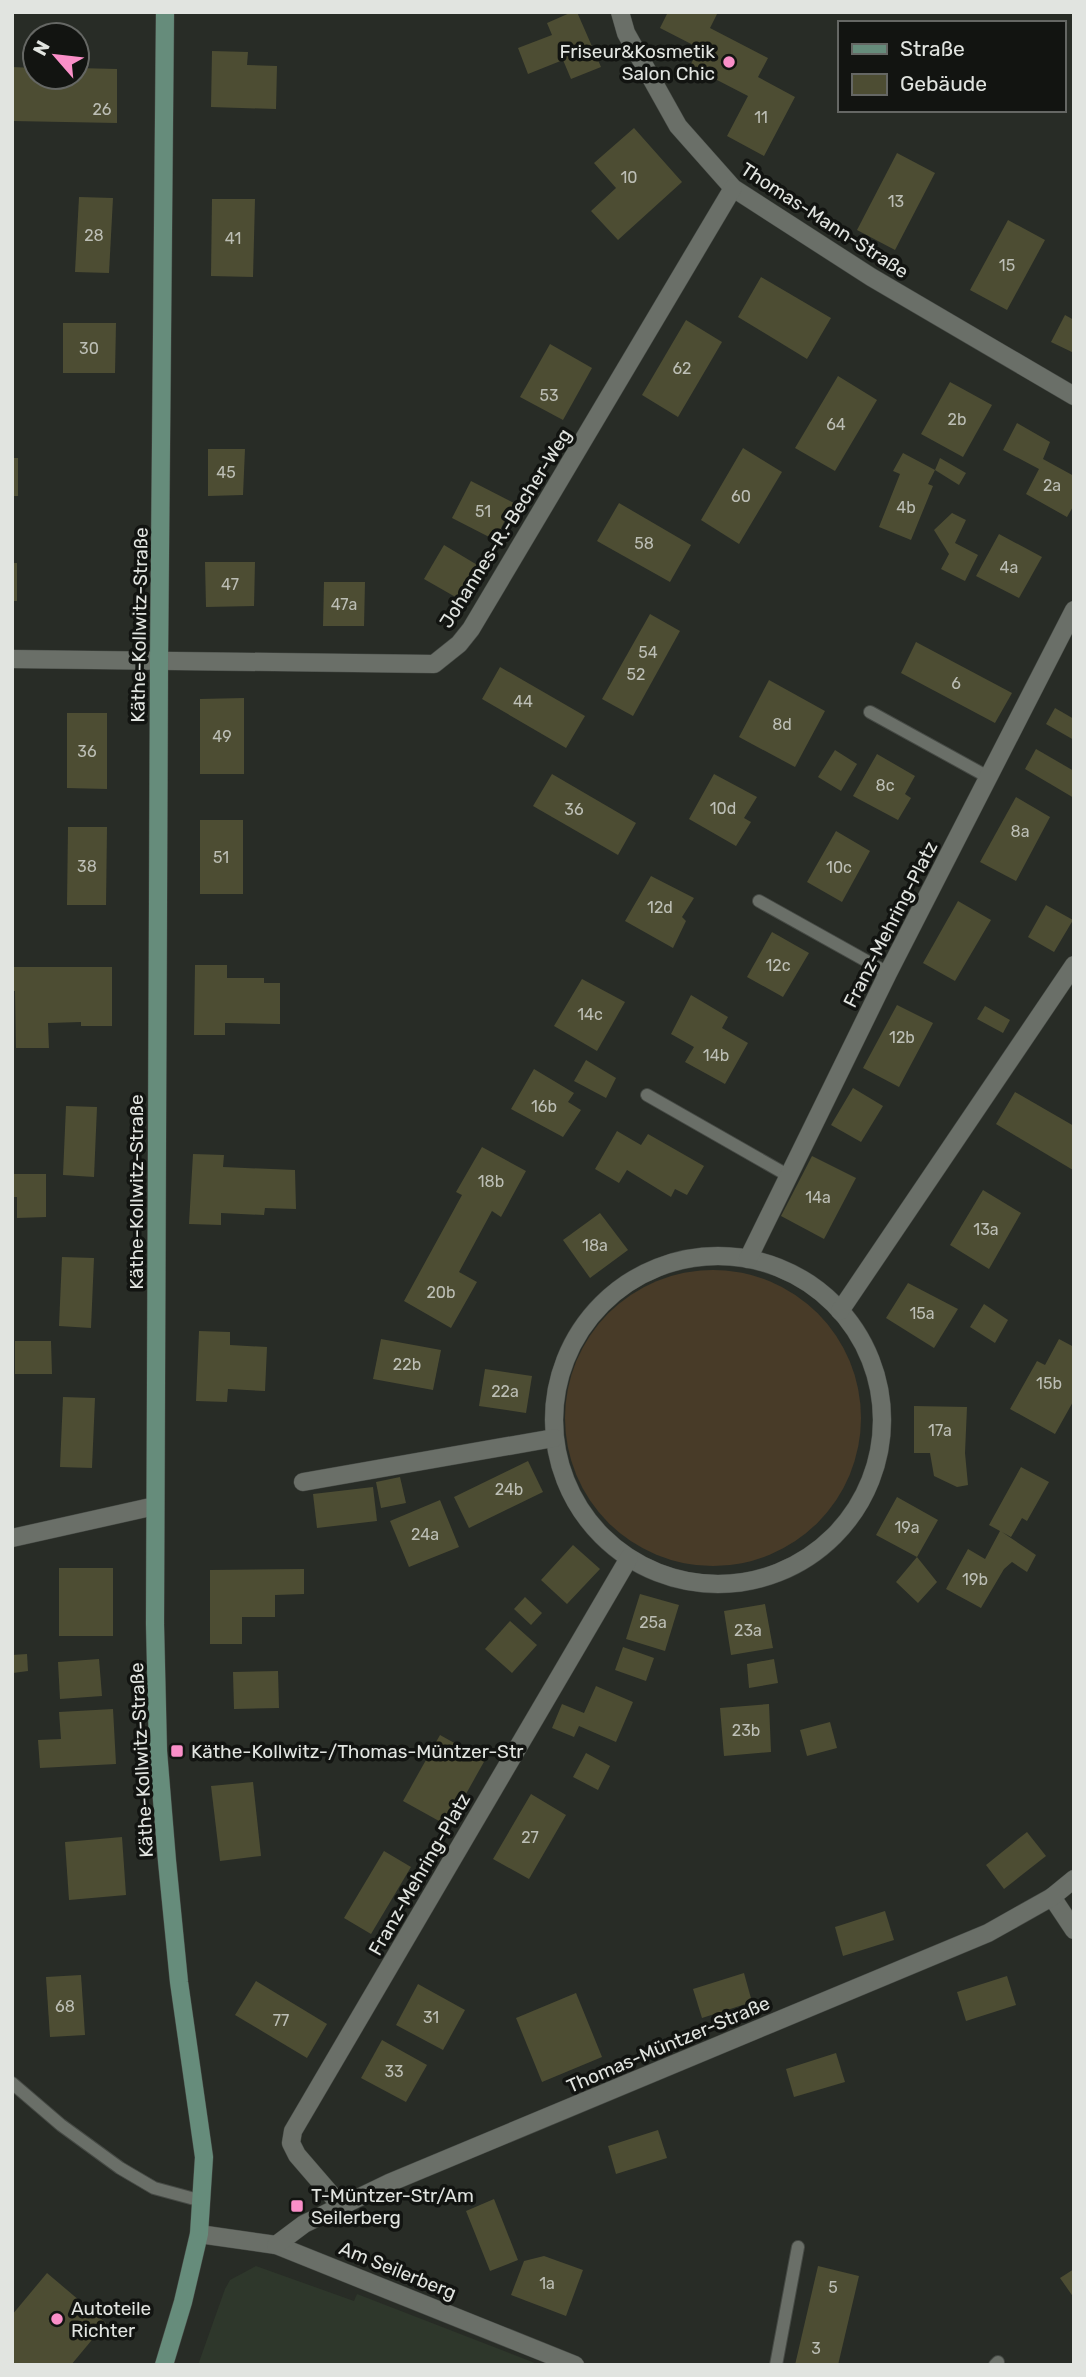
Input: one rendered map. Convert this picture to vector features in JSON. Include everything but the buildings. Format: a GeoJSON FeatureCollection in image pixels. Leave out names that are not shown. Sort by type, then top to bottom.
{"type":"FeatureCollection","features":[{"type":"Feature","properties":{"kind":"street","name":"Käthe-Kollwitz-Straße"},"geometry":{"type":"LineString","coordinates":[[164,2365],[199,2234],[204,2157],[179,1982],[158,1751],[155,1506],[165,12]]}},
{"type":"Feature","properties":{"kind":"street","name":"Thomas-Mann-Straße"},"geometry":{"type":"LineString","coordinates":[[620,12],[626,33],[678,126],[733,188],[871,277],[1074,396]]}},
{"type":"Feature","properties":{"kind":"street","name":"Johannes-R.-Becher-Weg"},"geometry":{"type":"LineString","coordinates":[[12,659],[434,664],[459,644],[471,629],[733,188]]}},
{"type":"Feature","properties":{"kind":"street","name":"Franz-Mehring-Platz"},"geometry":{"type":"LineString","coordinates":[[748,1259],[888,973],[1074,610]]}},
{"type":"Feature","properties":{"kind":"street"},"geometry":{"type":"LineString","coordinates":[[840,1311],[1074,965]]}},
{"type":"Feature","properties":{"kind":"street"},"geometry":{"type":"LineString","coordinates":[[704,1257],[748,1259],[778,1268],[796,1276],[840,1311],[861,1341],[875,1375],[881,1430],[877,1458],[869,1483],[851,1515],[812,1554],[778,1573],[745,1582],[690,1582],[655,1572],[629,1558],[596,1530],[574,1498],[560,1463],[554,1438],[555,1406],[562,1369],[578,1335],[603,1304],[632,1281],[666,1265],[704,1257]]}},
{"type":"Feature","properties":{"kind":"street"},"geometry":{"type":"LineString","coordinates":[[303,1482],[554,1438]]}},
{"type":"Feature","properties":{"kind":"street"},"geometry":{"type":"LineString","coordinates":[[12,1538],[155,1506]]}},
{"type":"Feature","properties":{"kind":"street","name":"Franz-Mehring-Platz"},"geometry":{"type":"LineString","coordinates":[[341,2206],[297,2155],[291,2143],[293,2130],[629,1558]]}},
{"type":"Feature","properties":{"kind":"street","name":"Thomas-Müntzer-Straße"},"geometry":{"type":"LineString","coordinates":[[276,2245],[304,2224],[402,2178],[988,1933],[1052,1898],[1074,1879]]}},
{"type":"Feature","properties":{"kind":"street"},"geometry":{"type":"LineString","coordinates":[[1052,1898],[1074,1930]]}},
{"type":"Feature","properties":{"kind":"street","name":"Am Seilerberg"},"geometry":{"type":"LineString","coordinates":[[199,2234],[276,2245],[575,2365]]}},
{"type":"Feature","properties":{"kind":"lane"},"geometry":{"type":"LineString","coordinates":[[870,712],[988,777]]}},
{"type":"Feature","properties":{"kind":"lane"},"geometry":{"type":"LineString","coordinates":[[759,901],[888,973]]}},
{"type":"Feature","properties":{"kind":"lane"},"geometry":{"type":"LineString","coordinates":[[647,1095],[789,1175]]}},
{"type":"Feature","properties":{"kind":"lane"},"geometry":{"type":"LineString","coordinates":[[12,2083],[61,2125],[132,2175],[154,2188],[202,2201]]}},
{"type":"Feature","properties":{"kind":"lane"},"geometry":{"type":"LineString","coordinates":[[776,2365],[798,2247]]}},
{"type":"Feature","properties":{"kind":"shaded area"},"geometry":{"type":"Polygon","coordinates":[[[713,1270],[742,1273],[770,1281],[807,1303],[818,1313],[844,1348],[850,1361],[858,1389],[861,1418],[858,1447],[850,1475],[828,1512],[818,1523],[783,1549],[770,1555],[742,1563],[713,1566],[684,1563],[656,1555],[619,1533],[608,1523],[582,1488],[576,1475],[568,1447],[565,1418],[568,1389],[576,1361],[598,1324],[608,1313],[643,1287],[656,1281],[684,1273],[713,1270]]]}},
{"type":"Feature","properties":{"kind":"shaded area"},"geometry":{"type":"Polygon","coordinates":[[[256,2266],[354,2301],[357,2294],[540,2365],[198,2365],[230,2280],[256,2266]]]}},
{"type":"Feature","properties":{"kind":"place","name":"Friseur&Kosmetik Salon Chic"},"geometry":{"type":"Point","coordinates":[729,62]}},
{"type":"Feature","properties":{"kind":"place","name":"Käthe-Kollwitz-/Thomas-Müntzer-Str"},"geometry":{"type":"Point","coordinates":[177,1751]}},
{"type":"Feature","properties":{"kind":"place","name":"T-Müntzer-Str/Am Seilerberg"},"geometry":{"type":"Point","coordinates":[297,2206]}},
{"type":"Feature","properties":{"kind":"place","name":"Autoteile Richter"},"geometry":{"type":"Point","coordinates":[57,2319]}}]}
